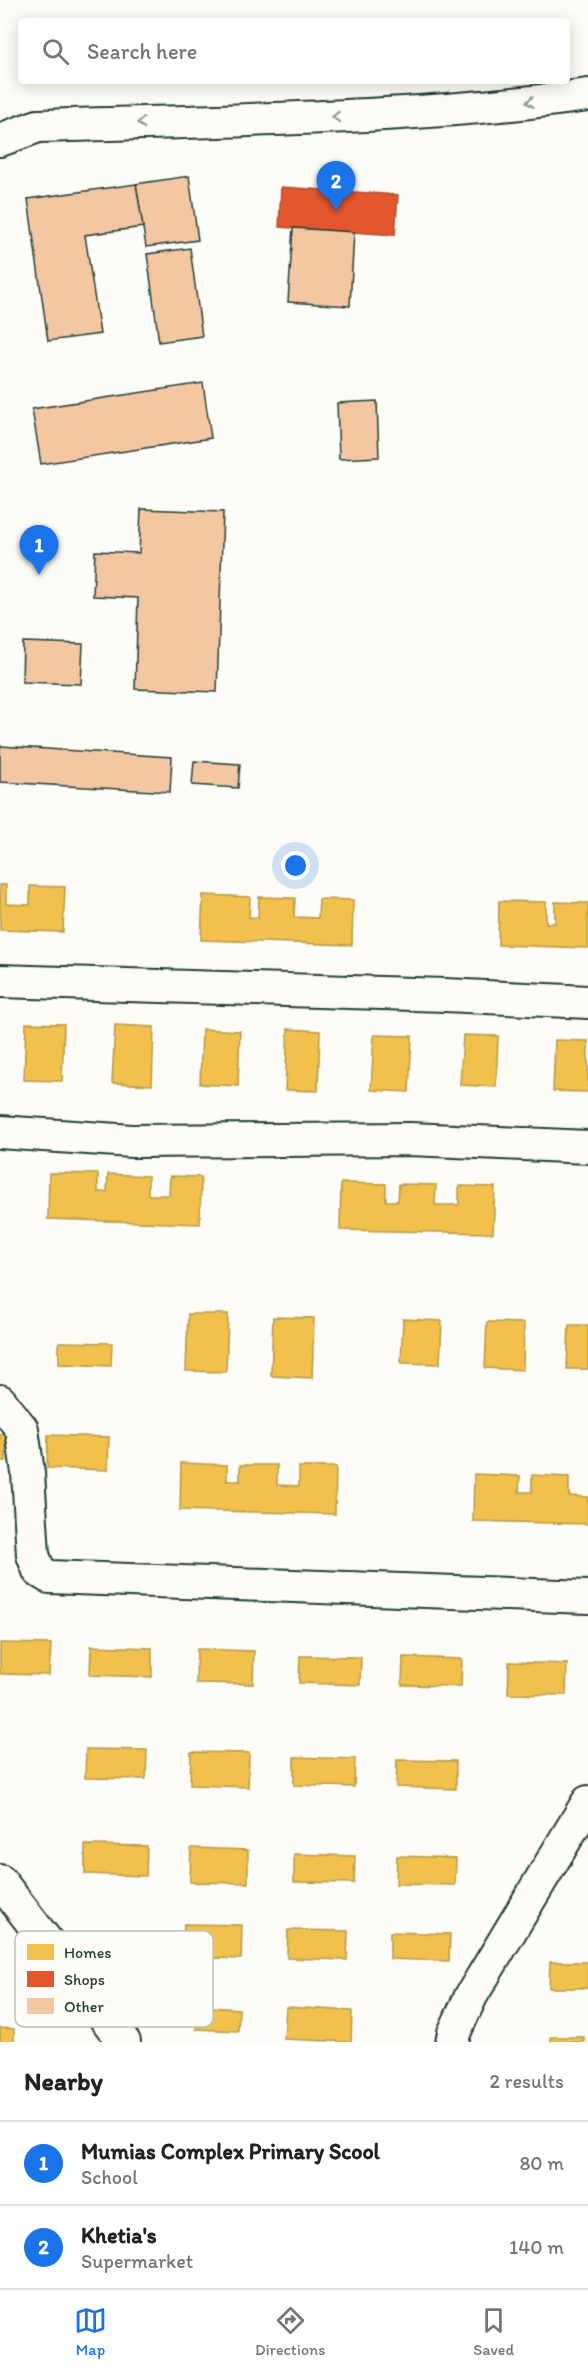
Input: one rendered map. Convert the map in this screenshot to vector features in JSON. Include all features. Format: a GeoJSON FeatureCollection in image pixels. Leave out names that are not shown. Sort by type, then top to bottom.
{"type":"FeatureCollection","features":[{"type":"Feature","properties":{"kind":"street"},"geometry":{"type":"LineString","coordinates":[[0,140],[39,126],[353,116],[533,102],[588,95]]}},
{"type":"Feature","properties":{"kind":"street"},"geometry":{"type":"LineString","coordinates":[[0,114],[39,126]]}},
{"type":"Feature","properties":{"kind":"street"},"geometry":{"type":"LineString","coordinates":[[0,981],[445,995],[588,1002]]}},
{"type":"Feature","properties":{"kind":"street"},"geometry":{"type":"LineString","coordinates":[[0,1132],[132,1141],[410,1139],[588,1147]]}},
{"type":"Feature","properties":{"kind":"street"},"geometry":{"type":"LineString","coordinates":[[0,1401],[22,1429],[28,1473],[33,1555],[39,1572],[50,1577],[588,1597]]}},
{"type":"Feature","properties":{"kind":"street"},"geometry":{"type":"LineString","coordinates":[[452,2042],[471,1996],[588,1802]]}},
{"type":"Feature","properties":{"kind":"street"},"geometry":{"type":"LineString","coordinates":[[0,1881],[39,1931]]}},
{"type":"Feature","properties":{"kind":"street"},"geometry":{"type":"LineString","coordinates":[[112,2027],[124,2042]]}},
{"type":"Feature","properties":{"kind":"building: Homes"},"geometry":{"type":"Polygon","coordinates":[[[0,885],[6,885],[6,904],[30,905],[30,886],[65,887],[63,932],[0,930],[0,885]]]}},
{"type":"Feature","properties":{"kind":"building: Homes"},"geometry":{"type":"Polygon","coordinates":[[[203,895],[250,897],[249,917],[258,918],[259,897],[295,898],[294,917],[318,918],[319,899],[353,900],[352,945],[201,940],[203,895]]]}},
{"type":"Feature","properties":{"kind":"building: Homes"},"geometry":{"type":"Polygon","coordinates":[[[499,901],[546,902],[546,923],[555,923],[555,902],[588,903],[588,948],[498,945],[499,901]]]}},
{"type":"Feature","properties":{"kind":"building: Homes"},"geometry":{"type":"Polygon","coordinates":[[[26,1023],[64,1024],[62,1081],[24,1080],[26,1023]]]}},
{"type":"Feature","properties":{"kind":"building: Homes"},"geometry":{"type":"Polygon","coordinates":[[[115,1025],[154,1027],[152,1085],[112,1083],[115,1025]]]}},
{"type":"Feature","properties":{"kind":"building: Homes"},"geometry":{"type":"Polygon","coordinates":[[[202,1029],[240,1031],[238,1086],[200,1084],[202,1029]]]}},
{"type":"Feature","properties":{"kind":"building: Homes"},"geometry":{"type":"Polygon","coordinates":[[[288,1029],[320,1031],[318,1091],[285,1090],[288,1029]]]}},
{"type":"Feature","properties":{"kind":"building: Homes"},"geometry":{"type":"Polygon","coordinates":[[[374,1035],[412,1036],[409,1092],[371,1090],[374,1035]]]}},
{"type":"Feature","properties":{"kind":"building: Homes"},"geometry":{"type":"Polygon","coordinates":[[[463,1035],[498,1036],[496,1087],[460,1085],[463,1035]]]}},
{"type":"Feature","properties":{"kind":"building: Homes"},"geometry":{"type":"Polygon","coordinates":[[[555,1040],[588,1041],[588,1092],[553,1091],[555,1040]]]}},
{"type":"Feature","properties":{"kind":"building: Homes"},"geometry":{"type":"Polygon","coordinates":[[[49,1173],[98,1174],[98,1192],[107,1192],[108,1174],[148,1176],[148,1195],[169,1195],[170,1176],[201,1177],[200,1224],[48,1219],[49,1173]]]}},
{"type":"Feature","properties":{"kind":"building: Homes"},"geometry":{"type":"Polygon","coordinates":[[[341,1183],[386,1184],[386,1201],[398,1201],[399,1184],[436,1185],[435,1205],[459,1205],[459,1186],[495,1187],[493,1233],[340,1230],[341,1183]]]}},
{"type":"Feature","properties":{"kind":"building: Homes"},"geometry":{"type":"Polygon","coordinates":[[[188,1314],[228,1314],[226,1372],[186,1371],[188,1314]]]}},
{"type":"Feature","properties":{"kind":"building: Homes"},"geometry":{"type":"Polygon","coordinates":[[[273,1317],[314,1318],[312,1378],[271,1376],[273,1317]]]}},
{"type":"Feature","properties":{"kind":"building: Homes"},"geometry":{"type":"Polygon","coordinates":[[[403,1319],[442,1321],[440,1364],[401,1363],[403,1319]]]}},
{"type":"Feature","properties":{"kind":"building: Homes"},"geometry":{"type":"Polygon","coordinates":[[[487,1322],[524,1323],[523,1370],[485,1368],[487,1322]]]}},
{"type":"Feature","properties":{"kind":"building: Homes"},"geometry":{"type":"Polygon","coordinates":[[[569,1325],[588,1325],[588,1369],[567,1369],[569,1325]]]}},
{"type":"Feature","properties":{"kind":"building: Homes"},"geometry":{"type":"Polygon","coordinates":[[[59,1342],[112,1343],[111,1366],[59,1364],[59,1342]]]}},
{"type":"Feature","properties":{"kind":"building: Homes"},"geometry":{"type":"Polygon","coordinates":[[[0,1434],[6,1434],[6,1461],[0,1461],[0,1434]]]}},
{"type":"Feature","properties":{"kind":"building: Homes"},"geometry":{"type":"Polygon","coordinates":[[[48,1435],[109,1437],[108,1470],[47,1468],[48,1435]]]}},
{"type":"Feature","properties":{"kind":"building: Homes"},"geometry":{"type":"Polygon","coordinates":[[[181,1463],[227,1465],[227,1481],[240,1481],[240,1465],[277,1465],[277,1485],[299,1486],[299,1467],[336,1467],[335,1514],[180,1510],[181,1463]]]}},
{"type":"Feature","properties":{"kind":"building: Homes"},"geometry":{"type":"Polygon","coordinates":[[[474,1474],[520,1476],[519,1492],[532,1492],[532,1475],[569,1477],[569,1496],[588,1497],[588,1524],[473,1521],[474,1474]]]}},
{"type":"Feature","properties":{"kind":"building: Homes"},"geometry":{"type":"Polygon","coordinates":[[[0,1643],[51,1644],[49,1675],[0,1674],[0,1643]]]}},
{"type":"Feature","properties":{"kind":"building: Homes"},"geometry":{"type":"Polygon","coordinates":[[[91,1646],[152,1648],[152,1677],[90,1675],[91,1646]]]}},
{"type":"Feature","properties":{"kind":"building: Homes"},"geometry":{"type":"Polygon","coordinates":[[[197,1649],[254,1651],[253,1684],[196,1683],[197,1649]]]}},
{"type":"Feature","properties":{"kind":"building: Homes"},"geometry":{"type":"Polygon","coordinates":[[[300,1656],[361,1657],[360,1685],[299,1683],[300,1656]]]}},
{"type":"Feature","properties":{"kind":"building: Homes"},"geometry":{"type":"Polygon","coordinates":[[[403,1657],[462,1659],[461,1686],[402,1685],[403,1657]]]}},
{"type":"Feature","properties":{"kind":"building: Homes"},"geometry":{"type":"Polygon","coordinates":[[[509,1662],[567,1664],[566,1695],[508,1694],[509,1662]]]}},
{"type":"Feature","properties":{"kind":"building: Homes"},"geometry":{"type":"Polygon","coordinates":[[[86,1749],[147,1750],[146,1779],[85,1778],[86,1749]]]}},
{"type":"Feature","properties":{"kind":"building: Homes"},"geometry":{"type":"Polygon","coordinates":[[[191,1752],[249,1753],[248,1787],[190,1785],[191,1752]]]}},
{"type":"Feature","properties":{"kind":"building: Homes"},"geometry":{"type":"Polygon","coordinates":[[[294,1757],[355,1759],[354,1787],[294,1785],[294,1757]]]}},
{"type":"Feature","properties":{"kind":"building: Homes"},"geometry":{"type":"Polygon","coordinates":[[[397,1760],[456,1761],[456,1789],[396,1787],[397,1760]]]}},
{"type":"Feature","properties":{"kind":"building: Homes"},"geometry":{"type":"Polygon","coordinates":[[[85,1845],[147,1846],[146,1876],[85,1874],[85,1845]]]}},
{"type":"Feature","properties":{"kind":"building: Homes"},"geometry":{"type":"Polygon","coordinates":[[[191,1848],[248,1850],[248,1883],[190,1882],[191,1848]]]}},
{"type":"Feature","properties":{"kind":"building: Homes"},"geometry":{"type":"Polygon","coordinates":[[[294,1854],[355,1856],[354,1883],[294,1882],[294,1854]]]}},
{"type":"Feature","properties":{"kind":"building: Homes"},"geometry":{"type":"Polygon","coordinates":[[[397,1856],[456,1858],[455,1885],[396,1884],[397,1856]]]}},
{"type":"Feature","properties":{"kind":"building: Homes"},"geometry":{"type":"Polygon","coordinates":[[[184,1924],[242,1925],[241,1959],[213,1958],[213,1931],[184,1931],[184,1924]]]}},
{"type":"Feature","properties":{"kind":"building: Homes"},"geometry":{"type":"Polygon","coordinates":[[[288,1930],[348,1931],[347,1960],[287,1958],[288,1930]]]}},
{"type":"Feature","properties":{"kind":"building: Homes"},"geometry":{"type":"Polygon","coordinates":[[[390,1932],[450,1934],[449,1961],[390,1959],[390,1932]]]}},
{"type":"Feature","properties":{"kind":"building: Homes"},"geometry":{"type":"Polygon","coordinates":[[[550,1962],[588,1962],[588,1988],[549,1988],[550,1962]]]}},
{"type":"Feature","properties":{"kind":"building: Homes"},"geometry":{"type":"Polygon","coordinates":[[[213,2007],[239,2009],[238,2031],[196,2029],[196,2027],[213,2027],[213,2007]]]}},
{"type":"Feature","properties":{"kind":"building: Homes"},"geometry":{"type":"Polygon","coordinates":[[[286,2007],[352,2011],[351,2042],[284,2039],[286,2007]]]}},
{"type":"Feature","properties":{"kind":"building: Homes"},"geometry":{"type":"Polygon","coordinates":[[[0,2028],[14,2029],[14,2042],[0,2042],[0,2028]]]}},
{"type":"Feature","properties":{"kind":"building: Homes"},"geometry":{"type":"Polygon","coordinates":[[[551,2037],[584,2037],[584,2042],[551,2042],[551,2037]]]}},
{"type":"Feature","properties":{"kind":"building: Shops"},"geometry":{"type":"Polygon","coordinates":[[[281,187],[398,195],[395,235],[279,227],[281,187]]]}},
{"type":"Feature","properties":{"kind":"building: Other"},"geometry":{"type":"Polygon","coordinates":[[[189,176],[198,240],[146,247],[136,184],[189,176]]]}},
{"type":"Feature","properties":{"kind":"building: Other"},"geometry":{"type":"Polygon","coordinates":[[[136,184],[143,227],[85,235],[100,334],[48,341],[28,199],[136,184]]]}},
{"type":"Feature","properties":{"kind":"building: Other"},"geometry":{"type":"Polygon","coordinates":[[[293,228],[354,232],[350,306],[288,302],[293,228]]]}},
{"type":"Feature","properties":{"kind":"building: Other"},"geometry":{"type":"Polygon","coordinates":[[[190,248],[202,336],[159,342],[147,254],[190,248]]]}},
{"type":"Feature","properties":{"kind":"building: Other"},"geometry":{"type":"Polygon","coordinates":[[[203,383],[211,438],[41,464],[32,409],[203,383]]]}},
{"type":"Feature","properties":{"kind":"building: Other"},"geometry":{"type":"Polygon","coordinates":[[[377,401],[379,457],[339,459],[337,403],[377,401]]]}},
{"type":"Feature","properties":{"kind":"building: Other"},"geometry":{"type":"Polygon","coordinates":[[[141,509],[223,512],[217,692],[135,689],[138,598],[93,596],[95,551],[139,553],[141,509]]]}},
{"type":"Feature","properties":{"kind":"building: Other"},"geometry":{"type":"Polygon","coordinates":[[[23,642],[83,644],[81,684],[22,682],[23,642]]]}},
{"type":"Feature","properties":{"kind":"building: Other"},"geometry":{"type":"Polygon","coordinates":[[[0,746],[172,757],[170,792],[0,782],[0,746]]]}},
{"type":"Feature","properties":{"kind":"building: Other"},"geometry":{"type":"Polygon","coordinates":[[[194,761],[240,764],[238,788],[192,785],[194,761]]]}},
{"type":"Feature","properties":{"kind":"place","name":"Khetia's"},"geometry":{"type":"Point","coordinates":[336,211]}},
{"type":"Feature","properties":{"kind":"place","name":"Mumias Complex Primary Scool"},"geometry":{"type":"Point","coordinates":[39,575]}}]}
